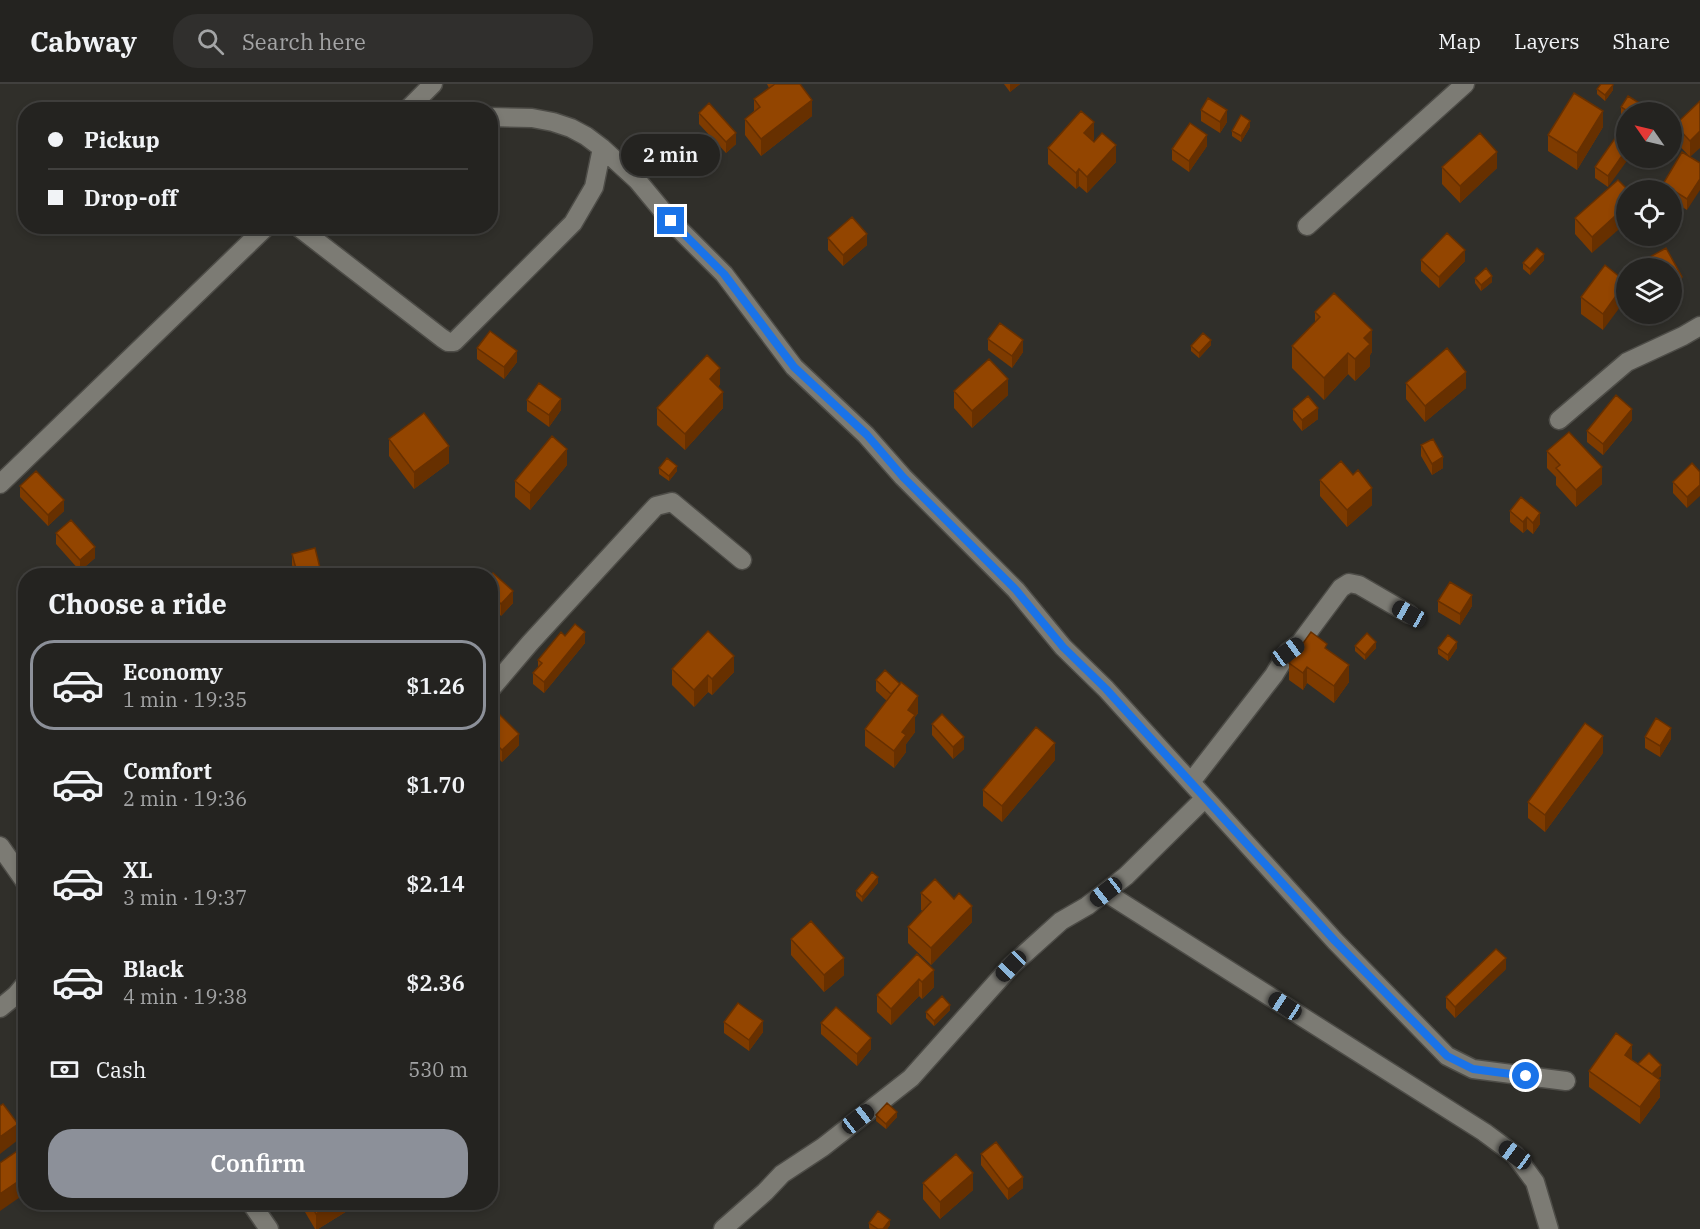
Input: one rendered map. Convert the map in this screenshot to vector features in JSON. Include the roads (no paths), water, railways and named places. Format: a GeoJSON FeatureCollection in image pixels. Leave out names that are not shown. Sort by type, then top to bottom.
{"type":"FeatureCollection","features":[{"type":"Feature","properties":{"kind":"street"},"geometry":{"type":"LineString","coordinates":[[415,102],[434,84]]}},
{"type":"Feature","properties":{"kind":"street"},"geometry":{"type":"LineString","coordinates":[[1307,226],[1465,84]]}},
{"type":"Feature","properties":{"kind":"street"},"geometry":{"type":"LineString","coordinates":[[498,117],[532,118],[554,122],[586,136],[637,180],[671,221],[724,274],[794,367],[867,435],[910,485],[1016,590],[1063,647],[1106,689],[1335,941],[1447,1056],[1473,1069],[1566,1081]]}},
{"type":"Feature","properties":{"kind":"street"},"geometry":{"type":"LineString","coordinates":[[307,234],[442,338],[448,342],[454,342],[573,223],[594,187],[602,148]]}},
{"type":"Feature","properties":{"kind":"street"},"geometry":{"type":"LineString","coordinates":[[0,484],[259,234]]}},
{"type":"Feature","properties":{"kind":"street"},"geometry":{"type":"LineString","coordinates":[[1559,420],[1627,362],[1700,326]]}},
{"type":"Feature","properties":{"kind":"street"},"geometry":{"type":"LineString","coordinates":[[498,681],[656,506],[672,502],[742,560]]}},
{"type":"Feature","properties":{"kind":"street"},"geometry":{"type":"LineString","coordinates":[[1191,782],[1275,675],[1288,652],[1300,643],[1341,588],[1349,583],[1359,585],[1409,614]]}},
{"type":"Feature","properties":{"kind":"street"},"geometry":{"type":"LineString","coordinates":[[723,1229],[782,1174],[823,1147],[911,1078],[1011,966],[1061,921],[1087,906],[1126,876],[1205,798]]}},
{"type":"Feature","properties":{"kind":"street"},"geometry":{"type":"LineString","coordinates":[[0,846],[18,872]]}},
{"type":"Feature","properties":{"kind":"street"},"geometry":{"type":"LineString","coordinates":[[1106,892],[1474,1126],[1515,1155],[1535,1182],[1549,1229]]}},
{"type":"Feature","properties":{"kind":"street"},"geometry":{"type":"LineString","coordinates":[[0,1008],[18,993]]}},
{"type":"Feature","properties":{"kind":"street"},"geometry":{"type":"LineString","coordinates":[[255,1210],[269,1229]]}}]}
